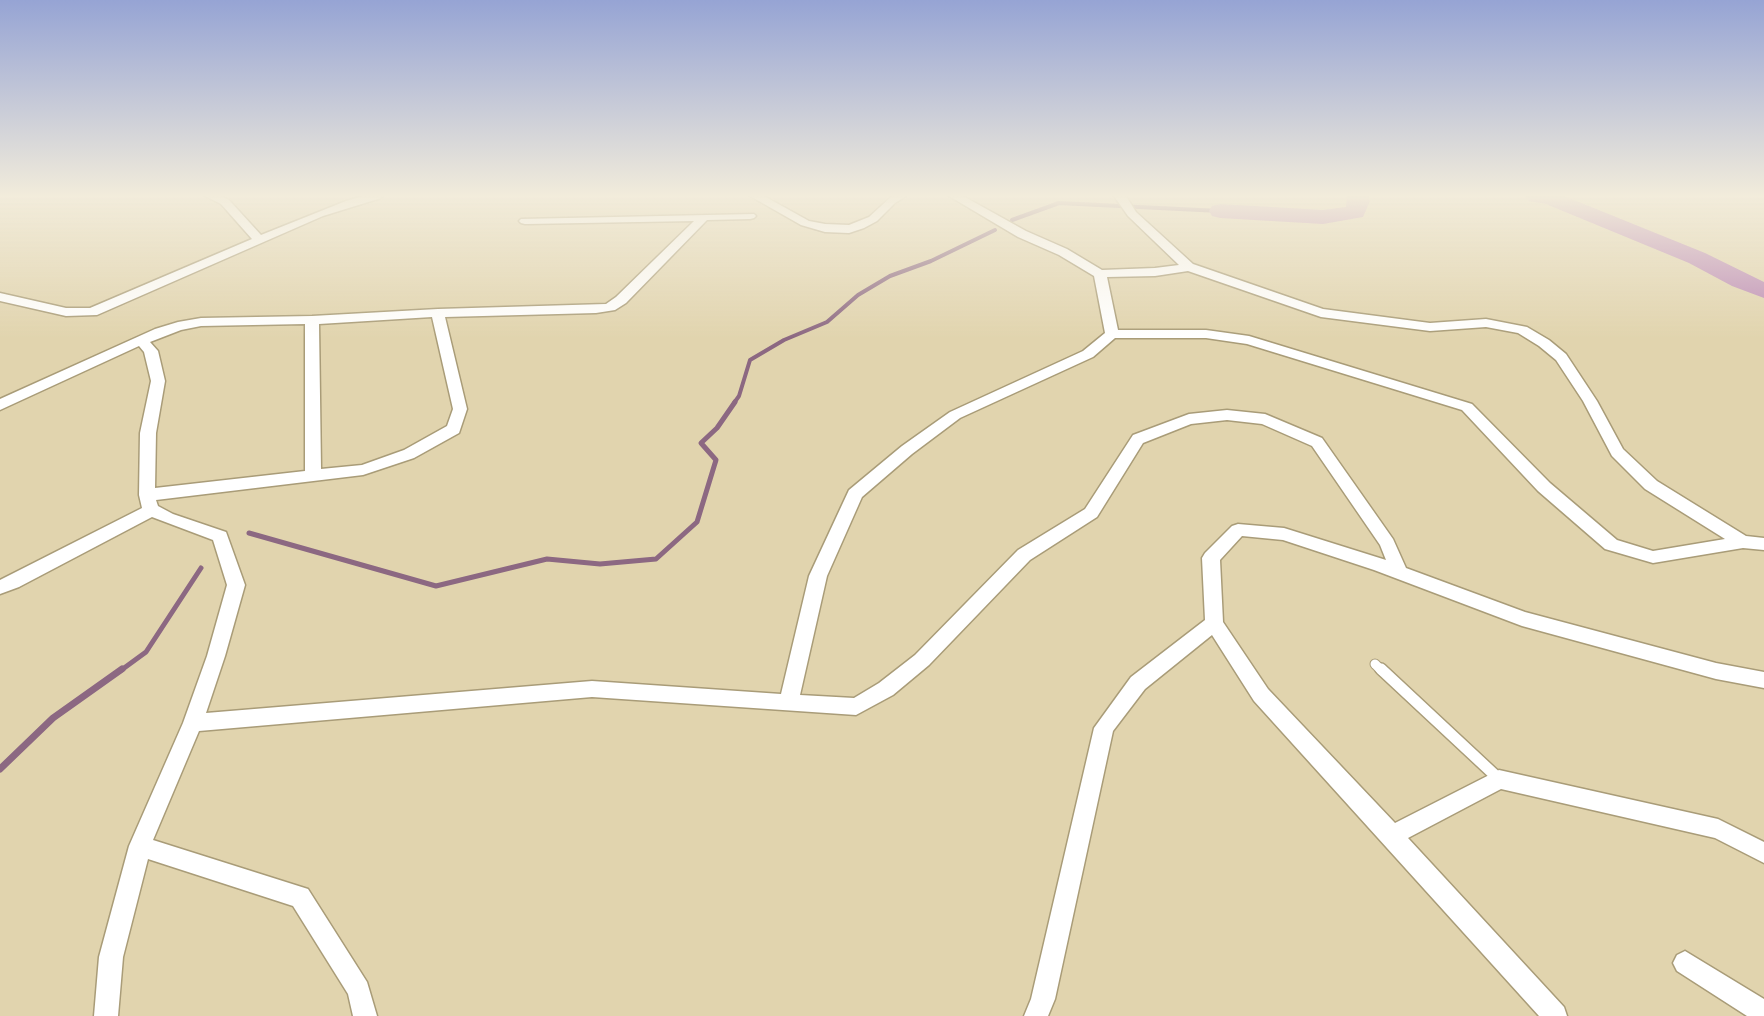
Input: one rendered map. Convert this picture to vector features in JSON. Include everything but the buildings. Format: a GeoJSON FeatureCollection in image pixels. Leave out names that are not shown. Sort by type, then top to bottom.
{"type":"FeatureCollection","features":[{"type":"Feature","properties":{"kind":"street"},"geometry":{"type":"LineString","coordinates":[[0,297],[66,312],[92,312],[249,243]]}},
{"type":"Feature","properties":{"kind":"street"},"geometry":{"type":"LineString","coordinates":[[0,405],[141,340],[178,326],[201,322],[312,320],[438,313],[596,309],[610,307],[621,300],[678,243]]}},
{"type":"Feature","properties":{"kind":"street"},"geometry":{"type":"LineString","coordinates":[[1043,243],[1063,252],[1100,274],[1155,272],[1190,267]]}},
{"type":"Feature","properties":{"kind":"street"},"geometry":{"type":"LineString","coordinates":[[1164,243],[1190,267],[1321,313],[1430,327],[1486,323],[1522,330],[1544,343],[1561,357],[1590,401],[1617,452],[1651,485],[1742,542]]}},
{"type":"Feature","properties":{"kind":"street"},"geometry":{"type":"LineString","coordinates":[[1100,274],[1112,334]]}},
{"type":"Feature","properties":{"kind":"street"},"geometry":{"type":"LineString","coordinates":[[0,587],[13,582],[149,502],[362,470],[409,454],[454,429],[460,409],[438,313]]}},
{"type":"Feature","properties":{"kind":"street"},"geometry":{"type":"LineString","coordinates":[[312,320],[313,476]]}},
{"type":"Feature","properties":{"kind":"street"},"geometry":{"type":"LineString","coordinates":[[788,703],[818,576],[854,494],[907,450],[955,414],[1088,354],[1112,334],[1206,334],[1249,340],[1467,407],[1544,487],[1611,545],[1653,557],[1742,542],[1764,544]]}},
{"type":"Feature","properties":{"kind":"street"},"geometry":{"type":"LineString","coordinates":[[106,1016],[111,957],[140,846],[193,723],[216,656],[236,585],[220,536],[167,518],[149,502],[148,433],[158,381],[151,351],[141,340]]}},
{"type":"Feature","properties":{"kind":"street"},"geometry":{"type":"LineString","coordinates":[[193,723],[592,689],[856,707],[886,689],[922,660],[1024,555],[1091,513],[1138,439],[1189,419],[1227,415],[1265,419],[1317,442],[1387,543],[1400,573]]}},
{"type":"Feature","properties":{"kind":"street"},"geometry":{"type":"LineString","coordinates":[[1555,1016],[1392,836],[1261,696],[1214,623],[1211,558],[1238,530],[1284,534],[1400,573],[1522,619],[1716,671],[1764,680]]}},
{"type":"Feature","properties":{"kind":"street"},"geometry":{"type":"LineString","coordinates":[[1036,1016],[1043,999],[1104,728],[1138,683],[1214,623]]}},
{"type":"Feature","properties":{"kind":"street"},"geometry":{"type":"LineString","coordinates":[[1392,836],[1499,779],[1718,829],[1764,853]]}},
{"type":"Feature","properties":{"kind":"street"},"geometry":{"type":"LineString","coordinates":[[140,846],[300,897],[359,990],[365,1016]]}},
{"type":"Feature","properties":{"kind":"street"},"geometry":{"type":"LineString","coordinates":[[1685,963],[1764,1013]]}},
{"type":"Feature","properties":{"kind":"lane"},"geometry":{"type":"LineString","coordinates":[[1375,664],[1499,779]]}},
{"type":"Feature","properties":{"kind":"waterway"},"geometry":{"type":"LineString","coordinates":[[734,403],[739,396],[750,360],[784,340],[827,322],[858,295],[890,276],[931,261],[967,243]]}},
{"type":"Feature","properties":{"kind":"waterway"},"geometry":{"type":"LineString","coordinates":[[1661,243],[1697,258],[1764,291]]}},
{"type":"Feature","properties":{"kind":"waterway"},"geometry":{"type":"LineString","coordinates":[[249,533],[436,586],[547,559],[600,564],[656,559],[697,522],[716,460],[701,443],[717,428],[735,402]]}},
{"type":"Feature","properties":{"kind":"waterway"},"geometry":{"type":"LineString","coordinates":[[120,671],[146,652],[201,568]]}},
{"type":"Feature","properties":{"kind":"waterway"},"geometry":{"type":"LineString","coordinates":[[0,769],[53,718],[122,669]]}}]}
